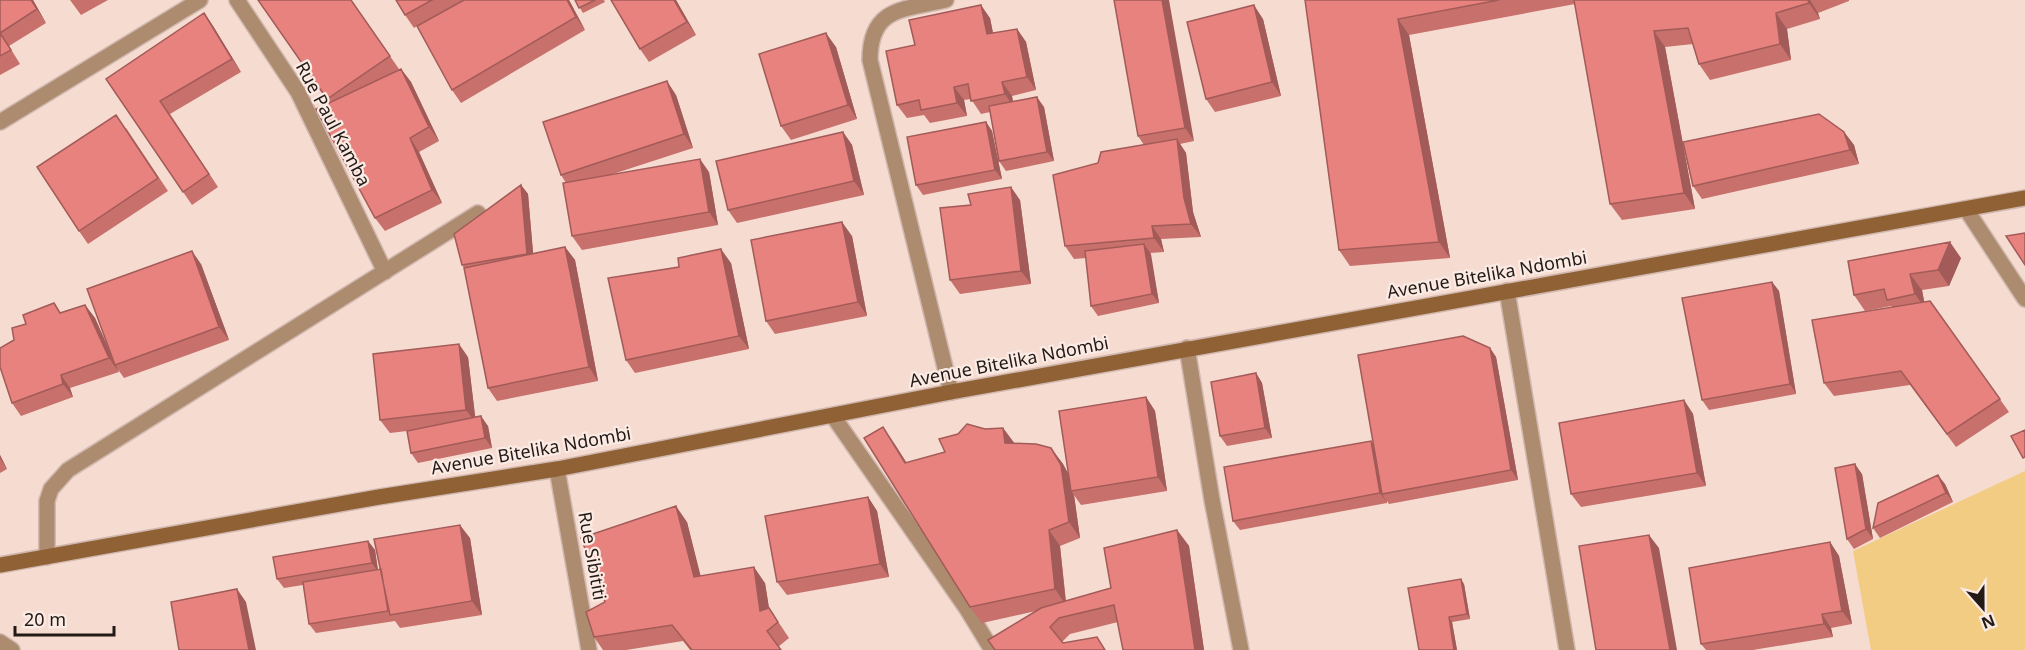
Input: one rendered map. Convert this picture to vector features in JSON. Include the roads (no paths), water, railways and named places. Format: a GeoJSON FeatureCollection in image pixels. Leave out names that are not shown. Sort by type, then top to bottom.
{"type":"FeatureCollection","features":[{"type":"Feature","properties":{"kind":"street"},"geometry":{"type":"LineString","coordinates":[[0,122],[200,0]]}},
{"type":"Feature","properties":{"kind":"street","name":"Rue Paul Kamba"},"geometry":{"type":"LineString","coordinates":[[237,0],[297,92],[385,272]]}},
{"type":"Feature","properties":{"kind":"street"},"geometry":{"type":"LineString","coordinates":[[946,0],[897,12],[876,25],[870,42],[870,60],[951,392]]}},
{"type":"Feature","properties":{"kind":"street","name":"Avenue Bitelika Ndombi"},"geometry":{"type":"LineString","coordinates":[[0,566],[379,497],[556,469],[1187,348],[2025,198]]}},
{"type":"Feature","properties":{"kind":"street"},"geometry":{"type":"LineString","coordinates":[[1965,209],[2025,299]]}},
{"type":"Feature","properties":{"kind":"street"},"geometry":{"type":"LineString","coordinates":[[46,557],[47,501],[51,489],[68,470],[478,213]]}},
{"type":"Feature","properties":{"kind":"street"},"geometry":{"type":"LineString","coordinates":[[1507,291],[1567,650]]}},
{"type":"Feature","properties":{"kind":"street"},"geometry":{"type":"LineString","coordinates":[[1187,348],[1212,500],[1241,650]]}},
{"type":"Feature","properties":{"kind":"street"},"geometry":{"type":"LineString","coordinates":[[833,416],[967,609],[992,650]]}},
{"type":"Feature","properties":{"kind":"street","name":"Rue Sibititi"},"geometry":{"type":"LineString","coordinates":[[556,469],[589,650]]}},
{"type":"Feature","properties":{"kind":"street"},"geometry":{"type":"LineString","coordinates":[[0,642],[12,650]]}}]}
